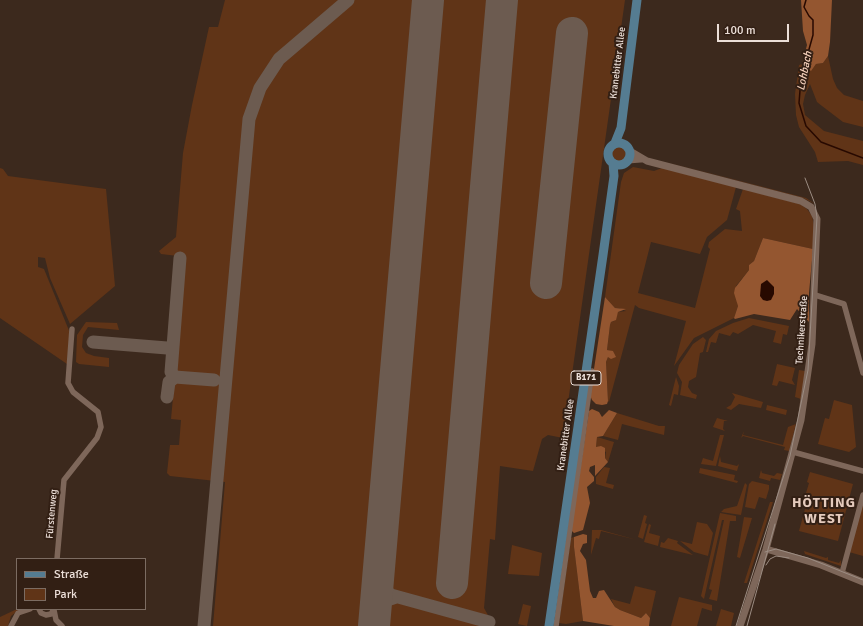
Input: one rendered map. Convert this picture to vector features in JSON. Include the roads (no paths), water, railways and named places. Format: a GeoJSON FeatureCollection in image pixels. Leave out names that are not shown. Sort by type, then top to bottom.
{"type":"FeatureCollection","features":[{"type":"Feature","properties":{"kind":"main road","name":"Kranebitter Allee"},"geometry":{"type":"LineString","coordinates":[[550,626],[614,176],[622,154],[620,128],[637,0]]}},
{"type":"Feature","properties":{"kind":"main road"},"geometry":{"type":"LineString","coordinates":[[634,20],[643,0]]}},
{"type":"Feature","properties":{"kind":"street","name":"Technikerstraße"},"geometry":{"type":"LineString","coordinates":[[622,154],[798,200],[808,204],[814,211],[818,224],[810,369],[800,423],[766,549],[741,626]]}},
{"type":"Feature","properties":{"kind":"street"},"geometry":{"type":"LineString","coordinates":[[815,295],[844,304],[863,373]]}},
{"type":"Feature","properties":{"kind":"street","name":"Fürstenweg"},"geometry":{"type":"LineString","coordinates":[[57,558],[64,480],[97,438],[101,427],[98,412],[73,392],[68,383],[72,329]]}},
{"type":"Feature","properties":{"kind":"street","name":"Kranebitter Allee"},"geometry":{"type":"LineString","coordinates":[[556,626],[592,372]]}},
{"type":"Feature","properties":{"kind":"street"},"geometry":{"type":"LineString","coordinates":[[793,452],[863,470]]}},
{"type":"Feature","properties":{"kind":"street"},"geometry":{"type":"LineString","coordinates":[[842,573],[863,495]]}},
{"type":"Feature","properties":{"kind":"street"},"geometry":{"type":"LineString","coordinates":[[766,549],[842,573],[863,582]]}},
{"type":"Feature","properties":{"kind":"street"},"geometry":{"type":"LineString","coordinates":[[11,626],[18,613],[27,610]]}},
{"type":"Feature","properties":{"kind":"street"},"geometry":{"type":"LineString","coordinates":[[40,610],[41,613],[46,615],[54,610],[56,620],[62,626]]}},
{"type":"Feature","properties":{"kind":"waterway","name":"Lohbach"},"geometry":{"type":"LineString","coordinates":[[806,0],[804,7],[813,20],[813,35],[801,78],[799,103],[806,126],[821,142],[863,158]]}},
{"type":"Feature","properties":{"kind":"tram line"},"geometry":{"type":"LineString","coordinates":[[736,626],[790,456],[808,370],[817,217],[815,204],[805,178]]}},
{"type":"Feature","properties":{"kind":"tram line"},"geometry":{"type":"LineString","coordinates":[[747,626],[775,524]]}},
{"type":"Feature","properties":{"kind":"tram line"},"geometry":{"type":"LineString","coordinates":[[765,552],[776,549],[808,558],[863,580]]}},
{"type":"Feature","properties":{"kind":"tram line"},"geometry":{"type":"LineString","coordinates":[[766,565],[770,559],[776,556],[789,558]]}},
{"type":"Feature","properties":{"kind":"district","name":"HÖTTING WEST"},"geometry":{"type":"Point","coordinates":[824,512]}}]}
